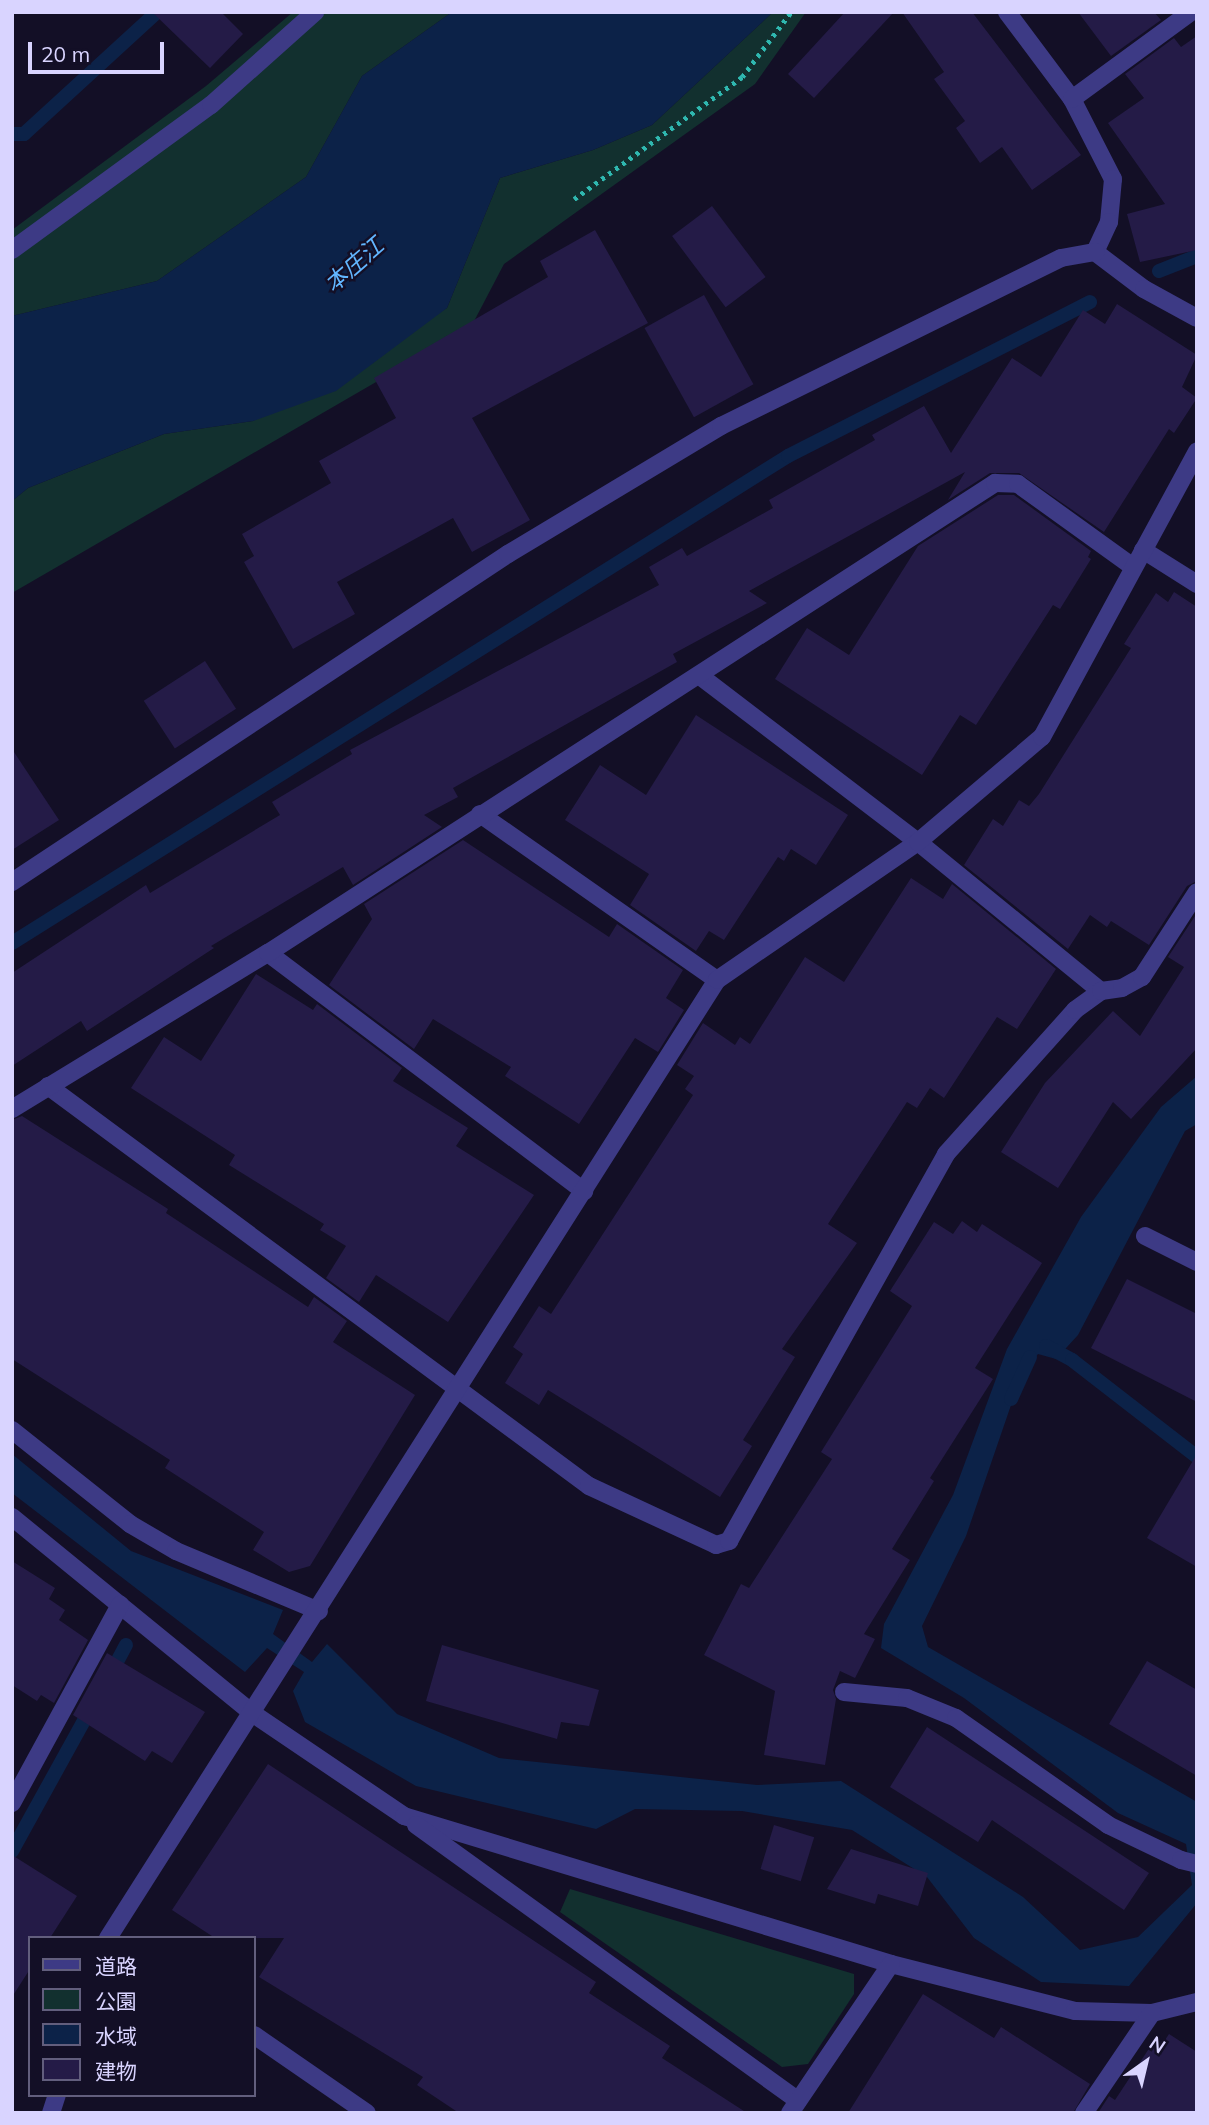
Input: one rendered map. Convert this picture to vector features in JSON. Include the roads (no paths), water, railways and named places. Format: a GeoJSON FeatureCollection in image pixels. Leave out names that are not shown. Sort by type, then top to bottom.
{"type":"FeatureCollection","features":[{"type":"Feature","properties":{"kind":"street"},"geometry":{"type":"LineString","coordinates":[[12,250],[211,105],[315,12]]}},
{"type":"Feature","properties":{"kind":"street"},"geometry":{"type":"LineString","coordinates":[[1007,12],[1072,99],[1113,180],[1109,222],[1095,252]]}},
{"type":"Feature","properties":{"kind":"street"},"geometry":{"type":"LineString","coordinates":[[1072,99],[1191,12]]}},
{"type":"Feature","properties":{"kind":"street"},"geometry":{"type":"LineString","coordinates":[[12,882],[508,554],[721,426],[1061,258],[1095,252],[1144,289],[1197,317]]}},
{"type":"Feature","properties":{"kind":"street"},"geometry":{"type":"LineString","coordinates":[[110,1936],[319,1611],[717,980],[918,842],[1042,737],[1197,451]]}},
{"type":"Feature","properties":{"kind":"street"},"geometry":{"type":"LineString","coordinates":[[12,1109],[268,953],[995,483],[1018,484],[1133,566]]}},
{"type":"Feature","properties":{"kind":"street"},"geometry":{"type":"LineString","coordinates":[[1143,550],[1197,584]]}},
{"type":"Feature","properties":{"kind":"street"},"geometry":{"type":"LineString","coordinates":[[700,676],[918,842],[1101,991]]}},
{"type":"Feature","properties":{"kind":"street"},"geometry":{"type":"LineString","coordinates":[[480,814],[717,980]]}},
{"type":"Feature","properties":{"kind":"street"},"geometry":{"type":"LineString","coordinates":[[48,1086],[457,1392],[589,1486],[716,1545],[729,1541],[946,1154],[1074,1010],[1101,991],[1122,988],[1142,976],[1197,892]]}},
{"type":"Feature","properties":{"kind":"street"},"geometry":{"type":"LineString","coordinates":[[268,953],[584,1191]]}},
{"type":"Feature","properties":{"kind":"street"},"geometry":{"type":"LineString","coordinates":[[1145,1236],[1197,1262]]}},
{"type":"Feature","properties":{"kind":"street"},"geometry":{"type":"LineString","coordinates":[[12,1430],[130,1524],[176,1551],[319,1611]]}},
{"type":"Feature","properties":{"kind":"street"},"geometry":{"type":"LineString","coordinates":[[12,1517],[252,1713],[404,1816],[794,2107],[891,1964]]}},
{"type":"Feature","properties":{"kind":"street"},"geometry":{"type":"LineString","coordinates":[[12,1803],[120,1605]]}},
{"type":"Feature","properties":{"kind":"street"},"geometry":{"type":"LineString","coordinates":[[844,1692],[907,1698],[956,1718],[1108,1825],[1189,1862]]}},
{"type":"Feature","properties":{"kind":"street"},"geometry":{"type":"LineString","coordinates":[[404,1816],[891,1964],[1075,2011],[1152,2013],[1197,2002]]}},
{"type":"Feature","properties":{"kind":"street"},"geometry":{"type":"LineString","coordinates":[[1084,2113],[1152,2013]]}},
{"type":"Feature","properties":{"kind":"street"},"geometry":{"type":"LineString","coordinates":[[256,2036],[368,2113]]}},
{"type":"Feature","properties":{"kind":"water","name":"本庄江"},"geometry":{"type":"Polygon","coordinates":[[[452,12],[773,12],[652,125],[593,150],[500,178],[447,308],[336,391],[253,421],[164,434],[28,488],[12,501],[12,316],[157,281],[306,177],[362,76],[452,12]]]}},
{"type":"Feature","properties":{"kind":"water"},"geometry":{"type":"Polygon","coordinates":[[[1197,1076],[1197,1124],[1185,1131],[1078,1335],[1056,1359],[1038,1354],[1021,1376],[966,1536],[922,1626],[928,1647],[1197,1802],[1197,1903],[1129,1986],[1041,1982],[974,1938],[927,1877],[852,1830],[742,1811],[635,1809],[596,1829],[416,1786],[305,1722],[293,1691],[304,1672],[267,1648],[245,1672],[12,1493],[12,1454],[131,1551],[283,1610],[273,1634],[312,1662],[327,1644],[397,1714],[499,1758],[757,1785],[841,1781],[1023,1897],[1080,1950],[1138,1937],[1192,1885],[1186,1844],[1118,1813],[964,1698],[881,1648],[884,1624],[953,1495],[1007,1349],[1081,1217],[1161,1107],[1197,1076]]]}},
{"type":"Feature","properties":{"kind":"waterway"},"geometry":{"type":"LineString","coordinates":[[12,134],[24,134],[157,12]]}},
{"type":"Feature","properties":{"kind":"waterway"},"geometry":{"type":"LineString","coordinates":[[1159,271],[1197,256]]}},
{"type":"Feature","properties":{"kind":"waterway"},"geometry":{"type":"LineString","coordinates":[[12,943],[788,456],[1090,302]]}},
{"type":"Feature","properties":{"kind":"waterway"},"geometry":{"type":"LineString","coordinates":[[1046,1346],[1072,1360],[1197,1457]]}},
{"type":"Feature","properties":{"kind":"waterway"},"geometry":{"type":"LineString","coordinates":[[1011,1399],[1030,1357]]}},
{"type":"Feature","properties":{"kind":"waterway"},"geometry":{"type":"LineString","coordinates":[[110,1675],[126,1645]]}},
{"type":"Feature","properties":{"kind":"waterway"},"geometry":{"type":"LineString","coordinates":[[12,1851],[91,1708]]}}]}
